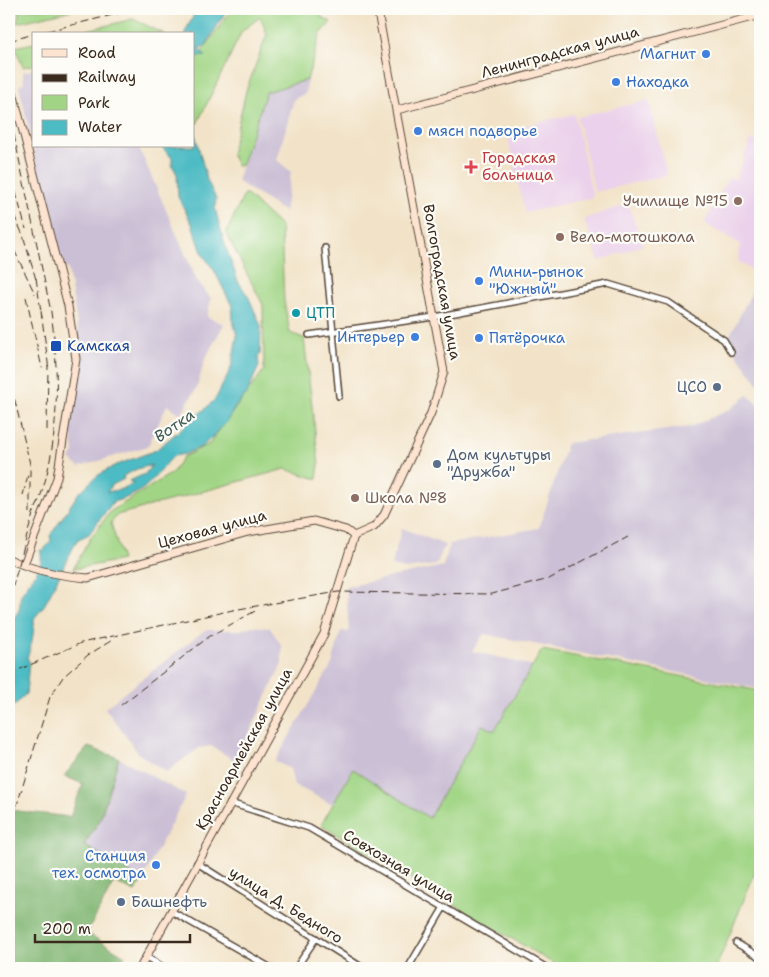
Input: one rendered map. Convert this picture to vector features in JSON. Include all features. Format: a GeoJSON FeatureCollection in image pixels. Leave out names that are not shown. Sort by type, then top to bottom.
{"type":"FeatureCollection","features":[{"type":"Feature","properties":{"kind":"main road","name":"Волгоградская улица"},"geometry":{"type":"LineString","coordinates":[[354,536],[374,527],[384,515],[431,413],[444,372],[378,12],[380,9]]}},
{"type":"Feature","properties":{"kind":"main road","name":"Ленинградская улица"},"geometry":{"type":"LineString","coordinates":[[397,110],[518,76],[760,15]]}},
{"type":"Feature","properties":{"kind":"main road"},"geometry":{"type":"LineString","coordinates":[[9,77],[68,306],[76,359],[57,478],[26,565]]}},
{"type":"Feature","properties":{"kind":"main road","name":"Цеховая улица"},"geometry":{"type":"LineString","coordinates":[[9,559],[26,565],[88,578],[248,532],[314,520],[346,530],[354,536]]}},
{"type":"Feature","properties":{"kind":"main road","name":"Красноармейская улица"},"geometry":{"type":"LineString","coordinates":[[140,968],[324,634],[354,536]]}},
{"type":"Feature","properties":{"kind":"street"},"geometry":{"type":"LineString","coordinates":[[326,248],[339,396]]}},
{"type":"Feature","properties":{"kind":"street"},"geometry":{"type":"LineString","coordinates":[[310,335],[434,317],[608,284],[668,302],[724,340],[731,352]]}},
{"type":"Feature","properties":{"kind":"street","name":"Совхозная улица"},"geometry":{"type":"LineString","coordinates":[[230,803],[309,828],[547,968]]}},
{"type":"Feature","properties":{"kind":"street","name":"улица Д. Бедного"},"geometry":{"type":"LineString","coordinates":[[197,863],[363,968]]}},
{"type":"Feature","properties":{"kind":"street"},"geometry":{"type":"LineString","coordinates":[[408,968],[444,907]]}},
{"type":"Feature","properties":{"kind":"street"},"geometry":{"type":"LineString","coordinates":[[171,911],[271,968]]}},
{"type":"Feature","properties":{"kind":"street"},"geometry":{"type":"LineString","coordinates":[[296,968],[316,938]]}},
{"type":"Feature","properties":{"kind":"street"},"geometry":{"type":"LineString","coordinates":[[736,943],[760,958]]}},
{"type":"Feature","properties":{"kind":"street"},"geometry":{"type":"LineString","coordinates":[[146,957],[165,968]]}},
{"type":"Feature","properties":{"kind":"shaded area"},"geometry":{"type":"Polygon","coordinates":[[[32,70],[32,143],[19,86],[24,83],[23,72],[32,70]]]}},
{"type":"Feature","properties":{"kind":"shaded area"},"geometry":{"type":"Polygon","coordinates":[[[307,80],[306,93],[294,99],[277,160],[291,172],[285,212],[237,181],[266,92],[307,80]]]}},
{"type":"Feature","properties":{"kind":"shaded area"},"geometry":{"type":"Polygon","coordinates":[[[649,100],[667,175],[595,192],[577,117],[649,100]]]}},
{"type":"Feature","properties":{"kind":"shaded area"},"geometry":{"type":"Polygon","coordinates":[[[574,114],[593,197],[525,213],[506,130],[574,114]]]}},
{"type":"Feature","properties":{"kind":"shaded area","name":"Училище №15"},"geometry":{"type":"Polygon","coordinates":[[[751,139],[760,143],[760,274],[738,262],[740,244],[704,223],[729,177],[735,180],[751,139]]]}},
{"type":"Feature","properties":{"kind":"shaded area"},"geometry":{"type":"Polygon","coordinates":[[[33,148],[139,148],[197,281],[211,299],[207,317],[224,324],[205,359],[197,387],[181,414],[167,405],[148,446],[79,467],[70,459],[74,452],[72,437],[67,435],[83,360],[68,269],[63,267],[51,226],[33,148]]]}},
{"type":"Feature","properties":{"kind":"shaded area"},"geometry":{"type":"Polygon","coordinates":[[[628,204],[643,245],[599,261],[584,219],[628,204]]]}},
{"type":"Feature","properties":{"kind":"shaded area"},"geometry":{"type":"Polygon","coordinates":[[[760,276],[760,386],[727,341],[760,276]]]}},
{"type":"Feature","properties":{"kind":"shaded area"},"geometry":{"type":"Polygon","coordinates":[[[748,395],[760,407],[760,689],[484,634],[472,651],[533,666],[494,731],[482,725],[429,819],[353,769],[332,804],[294,785],[290,769],[275,761],[332,664],[341,631],[349,632],[346,587],[443,566],[450,544],[539,528],[567,443],[690,427],[729,410],[748,395]]]}},
{"type":"Feature","properties":{"kind":"shaded area"},"geometry":{"type":"Polygon","coordinates":[[[402,528],[445,545],[436,565],[405,569],[391,566],[402,528]]]}},
{"type":"Feature","properties":{"kind":"shaded area"},"geometry":{"type":"Polygon","coordinates":[[[252,626],[270,628],[282,646],[282,664],[236,761],[211,746],[199,748],[166,772],[139,754],[105,708],[205,630],[240,630],[252,626]]]}},
{"type":"Feature","properties":{"kind":"shaded area"},"geometry":{"type":"Polygon","coordinates":[[[119,758],[186,795],[142,880],[84,845],[100,820],[119,758]]]}},
{"type":"Feature","properties":{"kind":"green space"},"geometry":{"type":"Polygon","coordinates":[[[20,9],[77,9],[17,23],[20,9]]]}},
{"type":"Feature","properties":{"kind":"green space"},"geometry":{"type":"Polygon","coordinates":[[[232,9],[321,9],[320,16],[331,22],[320,35],[307,80],[266,92],[242,164],[238,167],[231,154],[246,91],[267,34],[260,17],[242,31],[197,124],[195,120],[195,62],[232,9]]]}},
{"type":"Feature","properties":{"kind":"green space"},"geometry":{"type":"Polygon","coordinates":[[[133,19],[161,32],[79,32],[133,19]]]}},
{"type":"Feature","properties":{"kind":"green space"},"geometry":{"type":"Polygon","coordinates":[[[32,43],[32,65],[23,67],[15,47],[32,43]]]}},
{"type":"Feature","properties":{"kind":"green space"},"geometry":{"type":"Polygon","coordinates":[[[245,193],[281,227],[284,301],[290,333],[304,338],[319,465],[317,479],[285,469],[117,515],[111,523],[122,560],[73,569],[91,537],[111,511],[172,473],[183,457],[209,444],[264,370],[263,305],[226,233],[245,193]]]}},
{"type":"Feature","properties":{"kind":"green space"},"geometry":{"type":"Polygon","coordinates":[[[542,650],[760,691],[760,860],[716,968],[561,968],[321,825],[353,769],[429,818],[482,725],[494,731],[542,650]]]}},
{"type":"Feature","properties":{"kind":"green space"},"geometry":{"type":"Polygon","coordinates":[[[88,747],[119,758],[100,820],[84,845],[142,880],[135,892],[114,882],[87,933],[125,956],[119,968],[9,968],[9,810],[70,817],[83,784],[64,776],[88,747]]]}},
{"type":"Feature","properties":{"kind":"water"},"geometry":{"type":"Polygon","coordinates":[[[197,9],[227,9],[206,45],[198,49],[206,56],[195,57],[195,32],[185,32],[197,9]]]}},
{"type":"Feature","properties":{"kind":"water"},"geometry":{"type":"Polygon","coordinates":[[[195,134],[207,180],[216,199],[215,208],[225,245],[238,281],[249,298],[261,326],[259,366],[247,393],[235,407],[226,423],[203,446],[185,454],[174,456],[142,489],[135,494],[113,502],[89,534],[77,540],[45,604],[34,619],[30,649],[27,657],[29,662],[26,694],[9,711],[9,627],[19,610],[20,598],[24,589],[41,563],[40,550],[43,551],[51,541],[50,536],[78,494],[97,476],[114,466],[156,450],[216,398],[231,368],[237,336],[232,306],[214,270],[203,255],[192,224],[178,197],[177,174],[172,165],[172,158],[163,148],[195,148],[195,134]],[[152,465],[137,469],[123,476],[124,479],[112,485],[107,492],[122,489],[134,483],[129,481],[145,474],[152,465]]]}},
{"type":"Feature","properties":{"kind":"railway"},"geometry":{"type":"LineString","coordinates":[[43,32],[137,9]]}},
{"type":"Feature","properties":{"kind":"railway"},"geometry":{"type":"LineString","coordinates":[[9,41],[32,35]]}},
{"type":"Feature","properties":{"kind":"railway"},"geometry":{"type":"LineString","coordinates":[[9,111],[51,312],[56,362],[56,414],[53,440],[43,490],[34,513]]}},
{"type":"Feature","properties":{"kind":"railway"},"geometry":{"type":"LineString","coordinates":[[9,168],[26,229]]}},
{"type":"Feature","properties":{"kind":"railway"},"geometry":{"type":"LineString","coordinates":[[9,204],[23,235],[37,283]]}},
{"type":"Feature","properties":{"kind":"railway"},"geometry":{"type":"LineString","coordinates":[[9,239],[35,294]]}},
{"type":"Feature","properties":{"kind":"railway"},"geometry":{"type":"LineString","coordinates":[[36,278],[42,318]]}},
{"type":"Feature","properties":{"kind":"railway"},"geometry":{"type":"LineString","coordinates":[[26,297],[42,368]]}},
{"type":"Feature","properties":{"kind":"railway"},"geometry":{"type":"LineString","coordinates":[[41,311],[49,370]]}},
{"type":"Feature","properties":{"kind":"railway"},"geometry":{"type":"LineString","coordinates":[[47,430],[48,365]]}},
{"type":"Feature","properties":{"kind":"railway"},"geometry":{"type":"LineString","coordinates":[[9,376],[30,464],[30,513]]}},
{"type":"Feature","properties":{"kind":"railway"},"geometry":{"type":"LineString","coordinates":[[23,495],[28,475]]}},
{"type":"Feature","properties":{"kind":"railway"},"geometry":{"type":"LineString","coordinates":[[9,600],[35,507]]}},
{"type":"Feature","properties":{"kind":"railway"},"geometry":{"type":"LineString","coordinates":[[9,674],[81,643],[233,610],[338,592],[492,594],[549,579],[628,537]]}},
{"type":"Feature","properties":{"kind":"railway"},"geometry":{"type":"LineString","coordinates":[[121,705],[210,636],[257,610]]}},
{"type":"Feature","properties":{"kind":"railway"},"geometry":{"type":"LineString","coordinates":[[9,831],[50,697],[63,677],[88,655],[114,639]]}},
{"type":"Feature","properties":{"kind":"place","name":"Магнит"},"geometry":{"type":"Point","coordinates":[706,54]}},
{"type":"Feature","properties":{"kind":"place","name":"Находка"},"geometry":{"type":"Point","coordinates":[616,82]}},
{"type":"Feature","properties":{"kind":"place","name":"мясн подворье"},"geometry":{"type":"Point","coordinates":[418,131]}},
{"type":"Feature","properties":{"kind":"place","name":"Городская больница"},"geometry":{"type":"Point","coordinates":[471,167]}},
{"type":"Feature","properties":{"kind":"place","name":"Училище №15"},"geometry":{"type":"Point","coordinates":[738,201]}},
{"type":"Feature","properties":{"kind":"place","name":"Вело-мотошкола"},"geometry":{"type":"Point","coordinates":[560,237]}},
{"type":"Feature","properties":{"kind":"place","name":"Мини-рынок \"Южный\""},"geometry":{"type":"Point","coordinates":[479,281]}},
{"type":"Feature","properties":{"kind":"place","name":"ЦТП"},"geometry":{"type":"Point","coordinates":[296,313]}},
{"type":"Feature","properties":{"kind":"place","name":"Интерьер"},"geometry":{"type":"Point","coordinates":[415,337]}},
{"type":"Feature","properties":{"kind":"place","name":"Пятёрочка"},"geometry":{"type":"Point","coordinates":[479,338]}},
{"type":"Feature","properties":{"kind":"place","name":"Камская"},"geometry":{"type":"Point","coordinates":[56,346]}},
{"type":"Feature","properties":{"kind":"place","name":"ЦСО"},"geometry":{"type":"Point","coordinates":[717,387]}},
{"type":"Feature","properties":{"kind":"place","name":"Дом культуры \"Дружба\""},"geometry":{"type":"Point","coordinates":[437,464]}},
{"type":"Feature","properties":{"kind":"place","name":"Школа №8"},"geometry":{"type":"Point","coordinates":[355,498]}},
{"type":"Feature","properties":{"kind":"place","name":"Станция тех. осмотра"},"geometry":{"type":"Point","coordinates":[156,865]}},
{"type":"Feature","properties":{"kind":"place","name":"Башнефть"},"geometry":{"type":"Point","coordinates":[121,902]}},
{"type":"Feature","properties":{"kind":"water label","name":"Вотка"},"geometry":{"type":"Point","coordinates":[174,425]}}]}
